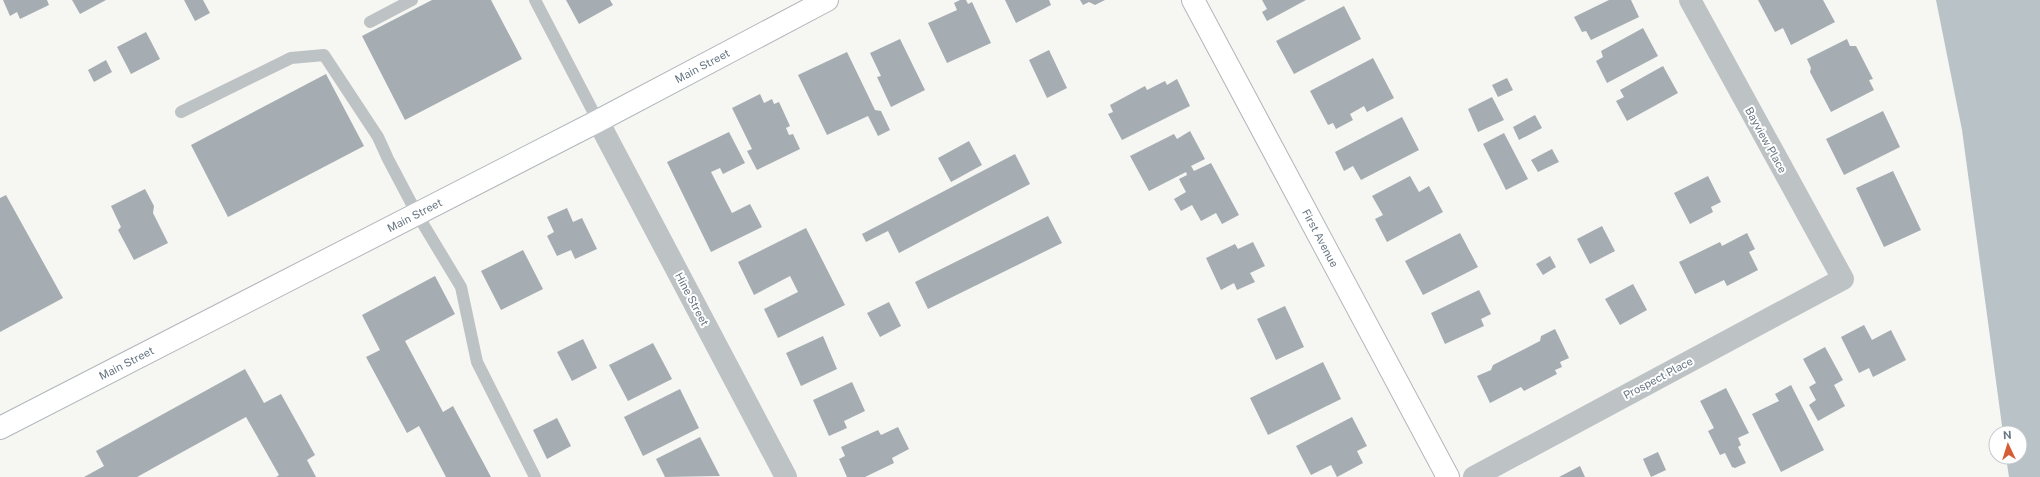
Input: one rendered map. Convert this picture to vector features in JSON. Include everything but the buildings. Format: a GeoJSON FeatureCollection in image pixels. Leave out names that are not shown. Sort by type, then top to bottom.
{"type":"FeatureCollection","features":[{"type":"Feature","properties":{"kind":"street","name":"Main Street"},"geometry":{"type":"LineString","coordinates":[[0,428],[598,121],[827,0]]}},
{"type":"Feature","properties":{"kind":"street","name":"First Avenue"},"geometry":{"type":"LineString","coordinates":[[1193,0],[1448,477]]}},
{"type":"Feature","properties":{"kind":"street","name":"Bayview Place"},"geometry":{"type":"LineString","coordinates":[[1690,0],[1842,279]]}},
{"type":"Feature","properties":{"kind":"street","name":"Hine Street"},"geometry":{"type":"LineString","coordinates":[[598,121],[786,477]]}},
{"type":"Feature","properties":{"kind":"street","name":"Prospect Place"},"geometry":{"type":"LineString","coordinates":[[1474,477],[1842,279]]}},
{"type":"Feature","properties":{"kind":"lane"},"geometry":{"type":"LineString","coordinates":[[370,22],[412,0]]}},
{"type":"Feature","properties":{"kind":"lane"},"geometry":{"type":"LineString","coordinates":[[535,0],[598,121]]}},
{"type":"Feature","properties":{"kind":"lane"},"geometry":{"type":"LineString","coordinates":[[181,112],[291,58],[324,55],[378,137],[417,214],[461,286],[477,362],[535,477]]}},
{"type":"Feature","properties":{"kind":"shaded area"},"geometry":{"type":"Polygon","coordinates":[[[1936,0],[2040,0],[2040,477],[2009,477],[2007,465],[2028,465],[2028,425],[2002,425],[1962,130],[1936,0]]]}}]}
